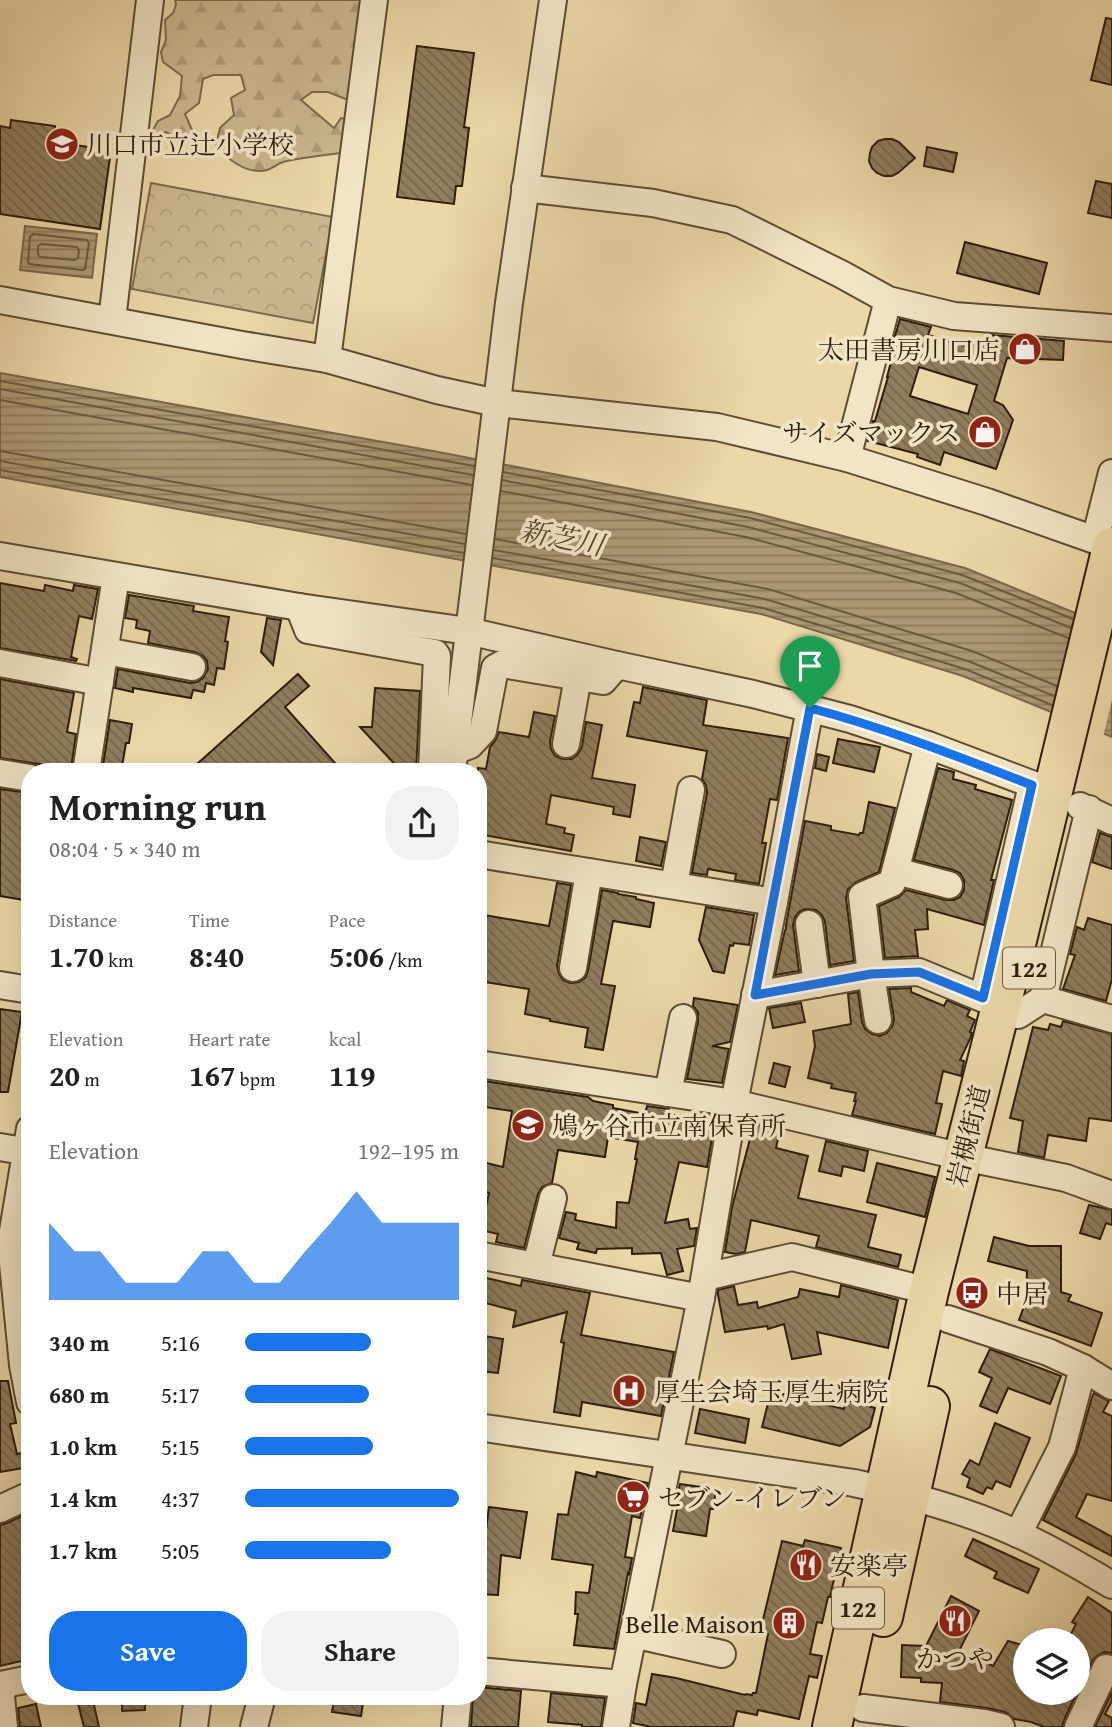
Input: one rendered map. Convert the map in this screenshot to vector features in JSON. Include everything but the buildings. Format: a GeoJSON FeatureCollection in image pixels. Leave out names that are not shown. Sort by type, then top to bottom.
{"type":"FeatureCollection","features":[{"type":"Feature","properties":{"kind":"highway","name":"岩槻街道"},"geometry":{"type":"LineString","coordinates":[[1070,794],[1110,557]]}},
{"type":"Feature","properties":{"kind":"highway","name":"岩槻街道"},"geometry":{"type":"LineString","coordinates":[[851,1721],[897,1493],[973,1158],[1011,1004],[1070,794],[1112,624]]}},
{"type":"Feature","properties":{"kind":"street"},"geometry":{"type":"LineString","coordinates":[[112,320],[150,0]]}},
{"type":"Feature","properties":{"kind":"street"},"geometry":{"type":"LineString","coordinates":[[327,359],[374,0]]}},
{"type":"Feature","properties":{"kind":"street"},"geometry":{"type":"LineString","coordinates":[[453,761],[496,408],[553,0]]}},
{"type":"Feature","properties":{"kind":"street"},"geometry":{"type":"LineString","coordinates":[[525,188],[653,203],[732,219],[888,300],[954,316],[1112,328]]}},
{"type":"Feature","properties":{"kind":"street"},"geometry":{"type":"LineString","coordinates":[[0,300],[327,359],[496,408],[717,426],[847,458],[1096,540],[1112,473]]}},
{"type":"Feature","properties":{"kind":"street"},"geometry":{"type":"LineString","coordinates":[[847,458],[888,300]]}},
{"type":"Feature","properties":{"kind":"street"},"geometry":{"type":"LineString","coordinates":[[0,556],[299,607],[469,623],[617,665],[739,691],[850,719],[1070,794]]}},
{"type":"Feature","properties":{"kind":"street"},"geometry":{"type":"LineString","coordinates":[[87,763],[117,576]]}},
{"type":"Feature","properties":{"kind":"street"},"geometry":{"type":"LineString","coordinates":[[299,607],[308,630],[435,653],[432,763]]}},
{"type":"Feature","properties":{"kind":"street"},"geometry":{"type":"LineString","coordinates":[[105,651],[192,667]]}},
{"type":"Feature","properties":{"kind":"street"},"geometry":{"type":"LineString","coordinates":[[0,663],[100,682]]}},
{"type":"Feature","properties":{"kind":"street"},"geometry":{"type":"LineString","coordinates":[[453,761],[483,731],[495,668],[502,663],[603,681],[617,665]]}},
{"type":"Feature","properties":{"kind":"street"},"geometry":{"type":"LineString","coordinates":[[566,744],[578,677]]}},
{"type":"Feature","properties":{"kind":"street"},"geometry":{"type":"LineString","coordinates":[[616,1727],[703,1287],[734,1103],[810,708]]}},
{"type":"Feature","properties":{"kind":"street"},"geometry":{"type":"LineString","coordinates":[[878,1020],[862,896],[892,883],[928,745]]}},
{"type":"Feature","properties":{"kind":"street"},"geometry":{"type":"LineString","coordinates":[[0,773],[21,776]]}},
{"type":"Feature","properties":{"kind":"street"},"geometry":{"type":"LineString","coordinates":[[674,886],[691,790]]}},
{"type":"Feature","properties":{"kind":"street"},"geometry":{"type":"LineString","coordinates":[[487,855],[774,902]]}},
{"type":"Feature","properties":{"kind":"street"},"geometry":{"type":"LineString","coordinates":[[896,870],[949,884]]}},
{"type":"Feature","properties":{"kind":"street"},"geometry":{"type":"LineString","coordinates":[[573,968],[589,872]]}},
{"type":"Feature","properties":{"kind":"street"},"geometry":{"type":"LineString","coordinates":[[809,924],[817,984]]}},
{"type":"Feature","properties":{"kind":"street"},"geometry":{"type":"LineString","coordinates":[[755,995],[871,974],[919,972],[1011,1004],[1112,1019]]}},
{"type":"Feature","properties":{"kind":"street"},"geometry":{"type":"LineString","coordinates":[[0,985],[21,988]]}},
{"type":"Feature","properties":{"kind":"street"},"geometry":{"type":"LineString","coordinates":[[668,1093],[683,1018]]}},
{"type":"Feature","properties":{"kind":"street"},"geometry":{"type":"LineString","coordinates":[[487,1065],[734,1103],[1066,1178],[1112,1195]]}},
{"type":"Feature","properties":{"kind":"street"},"geometry":{"type":"LineString","coordinates":[[0,1147],[21,1145]]}},
{"type":"Feature","properties":{"kind":"street"},"geometry":{"type":"LineString","coordinates":[[18,1365],[11,1244],[21,1185]]}},
{"type":"Feature","properties":{"kind":"street"},"geometry":{"type":"LineString","coordinates":[[536,1266],[553,1198]]}},
{"type":"Feature","properties":{"kind":"street"},"geometry":{"type":"LineString","coordinates":[[487,1257],[536,1266],[703,1287],[792,1256],[939,1305],[1083,1368],[1112,1386]]}},
{"type":"Feature","properties":{"kind":"street"},"geometry":{"type":"LineString","coordinates":[[1018,1534],[1062,1447],[1083,1368]]}},
{"type":"Feature","properties":{"kind":"street"},"geometry":{"type":"LineString","coordinates":[[487,1428],[854,1483],[897,1493],[960,1511],[1018,1534],[1112,1585]]}},
{"type":"Feature","properties":{"kind":"street"},"geometry":{"type":"LineString","coordinates":[[0,1509],[21,1499]]}},
{"type":"Feature","properties":{"kind":"street"},"geometry":{"type":"LineString","coordinates":[[633,1634],[722,1654]]}},
{"type":"Feature","properties":{"kind":"street"},"geometry":{"type":"LineString","coordinates":[[1078,1727],[1106,1668]]}},
{"type":"Feature","properties":{"kind":"street"},"geometry":{"type":"LineString","coordinates":[[487,1672],[623,1684]]}},
{"type":"Feature","properties":{"kind":"street"},"geometry":{"type":"LineString","coordinates":[[4,1727],[0,1685],[21,1681]]}},
{"type":"Feature","properties":{"kind":"street"},"geometry":{"type":"LineString","coordinates":[[194,1727],[197,1705]]}},
{"type":"Feature","properties":{"kind":"street"},"geometry":{"type":"LineString","coordinates":[[254,1727],[260,1705]]}},
{"type":"Feature","properties":{"kind":"street"},"geometry":{"type":"LineString","coordinates":[[455,1727],[456,1705]]}},
{"type":"Feature","properties":{"kind":"street"},"geometry":{"type":"LineString","coordinates":[[851,1721],[984,1723],[1001,1727]]}},
{"type":"Feature","properties":{"kind":"green space"},"geometry":{"type":"Polygon","coordinates":[[[175,0],[367,0],[365,13],[358,21],[364,33],[348,100],[328,92],[312,92],[301,100],[334,128],[341,118],[353,120],[347,152],[302,158],[259,171],[245,168],[231,160],[216,144],[220,128],[234,115],[231,98],[245,90],[241,75],[213,75],[203,79],[199,103],[185,114],[192,130],[188,136],[174,138],[166,132],[157,136],[152,132],[158,121],[170,115],[180,96],[182,76],[163,62],[161,52],[166,40],[165,20],[173,13],[175,0]]]}},
{"type":"Feature","properties":{"kind":"green space"},"geometry":{"type":"Polygon","coordinates":[[[151,183],[333,217],[313,323],[132,289],[151,183]]]}},
{"type":"Feature","properties":{"kind":"water"},"geometry":{"type":"Polygon","coordinates":[[[25,226],[97,234],[92,278],[20,270],[25,226]]]}},
{"type":"Feature","properties":{"kind":"water","name":"新芝川"},"geometry":{"type":"Polygon","coordinates":[[[0,373],[433,451],[751,512],[965,568],[1112,628],[1112,737],[963,676],[761,614],[0,477],[0,373]]]}},
{"type":"Feature","properties":{"kind":"pier"},"geometry":{"type":"Polygon","coordinates":[[[1112,624],[1112,700],[1103,737],[1053,717],[1112,624]]]}},
{"type":"Feature","properties":{"kind":"place","name":"川口市立辻小学校"},"geometry":{"type":"Point","coordinates":[62,144]}},
{"type":"Feature","properties":{"kind":"place","name":"太田書房川口店"},"geometry":{"type":"Point","coordinates":[1025,349]}},
{"type":"Feature","properties":{"kind":"place","name":"サイズマックス"},"geometry":{"type":"Point","coordinates":[985,432]}},
{"type":"Feature","properties":{"kind":"place","name":"鳩ヶ谷市立南保育所"},"geometry":{"type":"Point","coordinates":[528,1125]}},
{"type":"Feature","properties":{"kind":"place","name":"中居"},"geometry":{"type":"Point","coordinates":[972,1293]}},
{"type":"Feature","properties":{"kind":"place","name":"厚生会埼玉厚生病院"},"geometry":{"type":"Point","coordinates":[629,1391]}},
{"type":"Feature","properties":{"kind":"place","name":"セブン-イレブン"},"geometry":{"type":"Point","coordinates":[633,1497]}},
{"type":"Feature","properties":{"kind":"place","name":"安楽亭"},"geometry":{"type":"Point","coordinates":[806,1565]}},
{"type":"Feature","properties":{"kind":"place","name":"かつや"},"geometry":{"type":"Point","coordinates":[955,1621]}},
{"type":"Feature","properties":{"kind":"place","name":"Belle Maison"},"geometry":{"type":"Point","coordinates":[789,1623]}},
{"type":"Feature","properties":{"kind":"route"},"geometry":{"type":"LineString","coordinates":[[810,708],[928,745],[1032,785],[983,998],[919,972],[871,974],[755,995],[810,708]]}}]}
